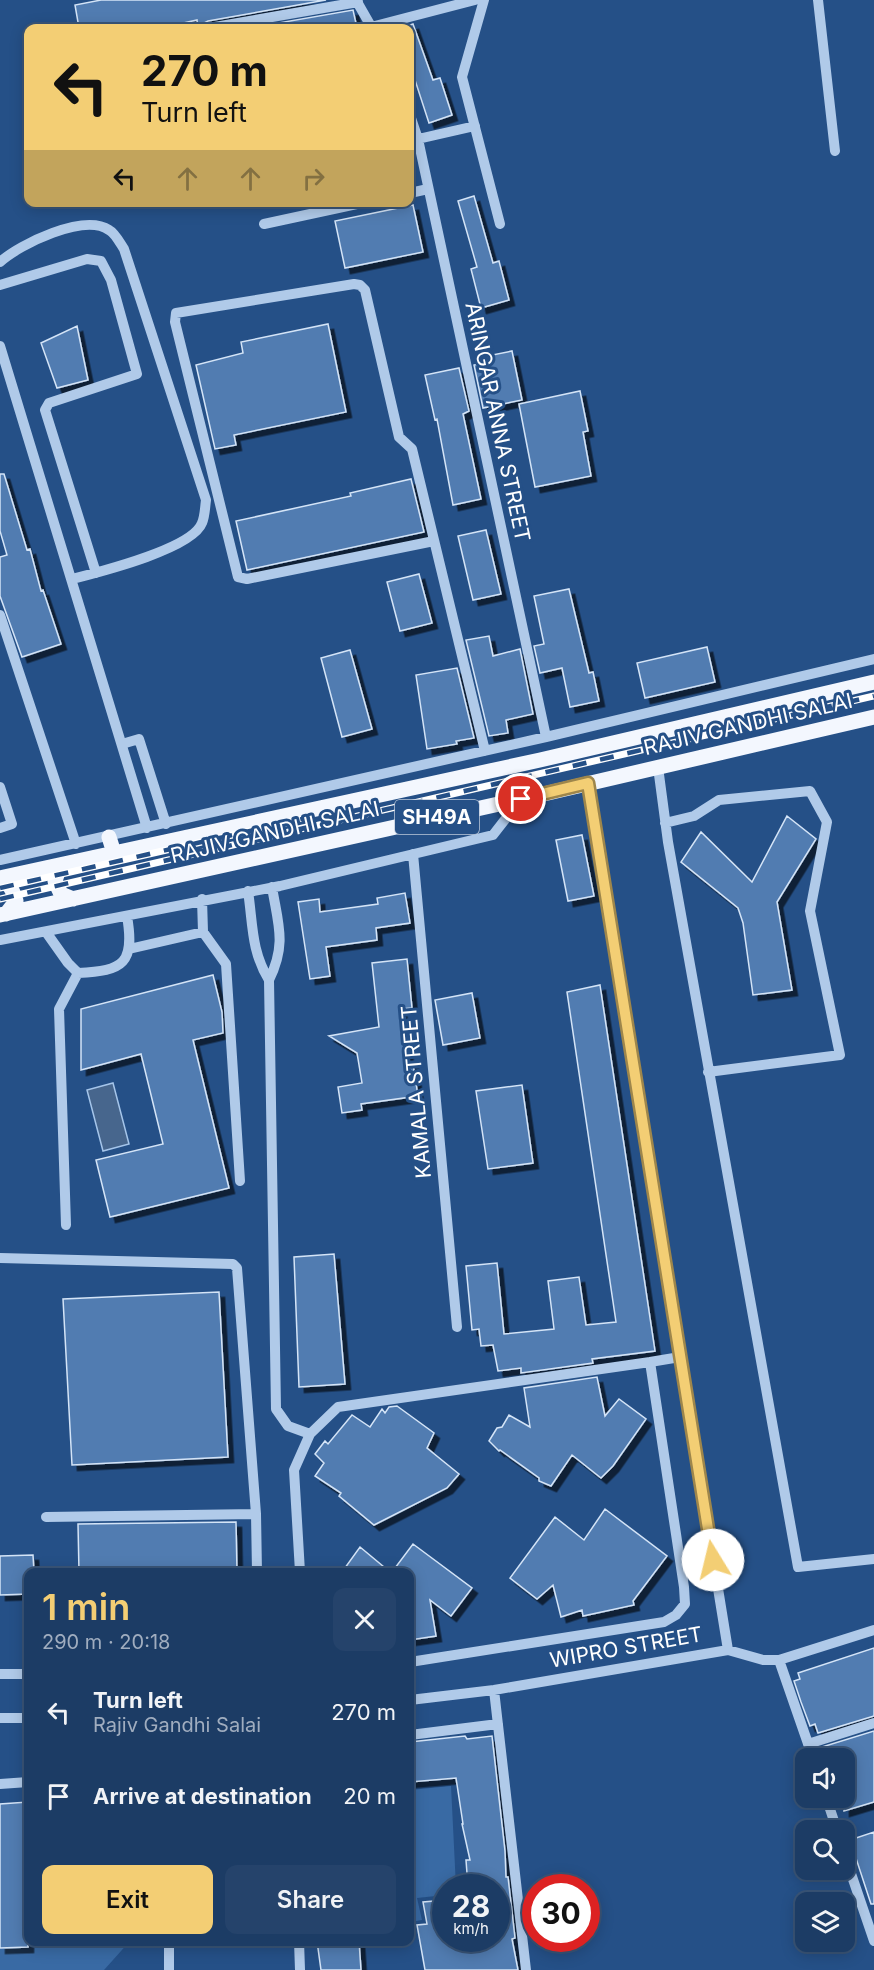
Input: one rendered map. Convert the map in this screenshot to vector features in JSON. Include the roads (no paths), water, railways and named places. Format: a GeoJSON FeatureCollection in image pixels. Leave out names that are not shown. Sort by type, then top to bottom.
{"type":"FeatureCollection","features":[{"type":"Feature","properties":{"kind":"main road","name":"RAJIV GANDHI SALAI"},"geometry":{"type":"LineString","coordinates":[[0,879],[540,760],[874,682]]}},
{"type":"Feature","properties":{"kind":"main road","name":"RAJIV GANDHI SALAI"},"geometry":{"type":"LineString","coordinates":[[3,915],[874,717]]}},
{"type":"Feature","properties":{"kind":"main road"},"geometry":{"type":"LineString","coordinates":[[109,837],[114,853]]}},
{"type":"Feature","properties":{"kind":"main road"},"geometry":{"type":"LineString","coordinates":[[65,864],[59,869],[55,881],[61,894],[73,899]]}},
{"type":"Feature","properties":{"kind":"main road"},"geometry":{"type":"LineString","coordinates":[[0,879],[12,889],[16,901],[3,915]]}},
{"type":"Feature","properties":{"kind":"street"},"geometry":{"type":"LineString","coordinates":[[387,24],[475,0]]}},
{"type":"Feature","properties":{"kind":"street"},"geometry":{"type":"LineString","coordinates":[[484,0],[462,77],[500,224]]}},
{"type":"Feature","properties":{"kind":"street"},"geometry":{"type":"LineString","coordinates":[[818,0],[835,151]]}},
{"type":"Feature","properties":{"kind":"street"},"geometry":{"type":"LineString","coordinates":[[231,24],[357,1],[370,24]]}},
{"type":"Feature","properties":{"kind":"street"},"geometry":{"type":"LineString","coordinates":[[418,139],[475,126]]}},
{"type":"Feature","properties":{"kind":"street","name":"ARINGAR ANNA STREET"},"geometry":{"type":"LineString","coordinates":[[414,127],[546,737]]}},
{"type":"Feature","properties":{"kind":"street"},"geometry":{"type":"LineString","coordinates":[[414,192],[428,189]]}},
{"type":"Feature","properties":{"kind":"street"},"geometry":{"type":"LineString","coordinates":[[264,224],[343,207]]}},
{"type":"Feature","properties":{"kind":"street"},"geometry":{"type":"LineString","coordinates":[[0,262],[9,254],[39,238],[77,226],[95,225],[110,230],[124,249],[206,500],[202,524],[184,540],[133,563],[72,579]]}},
{"type":"Feature","properties":{"kind":"street"},"geometry":{"type":"LineString","coordinates":[[0,285],[87,260],[101,261],[111,280],[137,374],[49,403],[45,410],[96,573]]}},
{"type":"Feature","properties":{"kind":"street"},"geometry":{"type":"LineString","coordinates":[[434,541],[248,579],[238,577],[175,322],[176,313],[354,284],[360,285],[367,296],[399,437],[412,449],[485,751]]}},
{"type":"Feature","properties":{"kind":"street"},"geometry":{"type":"LineString","coordinates":[[0,346],[147,828]]}},
{"type":"Feature","properties":{"kind":"street"},"geometry":{"type":"LineString","coordinates":[[0,615],[76,844]]}},
{"type":"Feature","properties":{"kind":"street"},"geometry":{"type":"LineString","coordinates":[[0,860],[546,737],[874,659]]}},
{"type":"Feature","properties":{"kind":"street"},"geometry":{"type":"LineString","coordinates":[[122,744],[139,739],[166,824]]}},
{"type":"Feature","properties":{"kind":"street"},"geometry":{"type":"LineString","coordinates":[[658,767],[665,823],[708,1072],[798,1567],[874,1559]]}},
{"type":"Feature","properties":{"kind":"street","name":"WIPRO STREET"},"geometry":{"type":"LineString","coordinates":[[414,1700],[494,1690],[728,1650],[588,783]]}},
{"type":"Feature","properties":{"kind":"street"},"geometry":{"type":"LineString","coordinates":[[0,788],[12,824],[0,828]]}},
{"type":"Feature","properties":{"kind":"street"},"geometry":{"type":"LineString","coordinates":[[665,823],[694,816],[719,800],[810,791],[827,822],[810,911],[840,1055],[708,1072]]}},
{"type":"Feature","properties":{"kind":"street"},"geometry":{"type":"LineString","coordinates":[[0,940],[272,887],[493,835],[521,799]]}},
{"type":"Feature","properties":{"kind":"street","name":"KAMALA STREET"},"geometry":{"type":"LineString","coordinates":[[413,854],[457,1327]]}},
{"type":"Feature","properties":{"kind":"street"},"geometry":{"type":"LineString","coordinates":[[272,887],[280,935],[278,962],[269,980],[276,1409],[288,1426],[310,1434]]}},
{"type":"Feature","properties":{"kind":"street"},"geometry":{"type":"LineString","coordinates":[[248,891],[254,939],[260,964],[269,980]]}},
{"type":"Feature","properties":{"kind":"street"},"geometry":{"type":"LineString","coordinates":[[202,899],[204,932],[226,964],[240,1181]]}},
{"type":"Feature","properties":{"kind":"street"},"geometry":{"type":"LineString","coordinates":[[46,932],[78,973],[96,972],[118,966],[128,956],[131,939],[127,916]]}},
{"type":"Feature","properties":{"kind":"street"},"geometry":{"type":"LineString","coordinates":[[129,949],[204,932]]}},
{"type":"Feature","properties":{"kind":"street"},"geometry":{"type":"LineString","coordinates":[[66,1225],[59,1009],[78,973]]}},
{"type":"Feature","properties":{"kind":"street"},"geometry":{"type":"LineString","coordinates":[[0,1258],[232,1264],[237,1268],[256,1514],[257,1568]]}},
{"type":"Feature","properties":{"kind":"street"},"geometry":{"type":"LineString","coordinates":[[300,1568],[294,1470],[310,1434],[338,1407],[680,1357]]}},
{"type":"Feature","properties":{"kind":"street"},"geometry":{"type":"LineString","coordinates":[[414,1661],[664,1622],[676,1615],[685,1604],[650,1362]]}},
{"type":"Feature","properties":{"kind":"street"},"geometry":{"type":"LineString","coordinates":[[46,1517],[256,1514]]}},
{"type":"Feature","properties":{"kind":"street"},"geometry":{"type":"LineString","coordinates":[[728,1650],[763,1660],[779,1660],[874,1630]]}},
{"type":"Feature","properties":{"kind":"street"},"geometry":{"type":"LineString","coordinates":[[779,1660],[809,1748]]}},
{"type":"Feature","properties":{"kind":"street"},"geometry":{"type":"LineString","coordinates":[[0,1674],[24,1674]]}},
{"type":"Feature","properties":{"kind":"street"},"geometry":{"type":"LineString","coordinates":[[494,1690],[526,1970]]}},
{"type":"Feature","properties":{"kind":"street"},"geometry":{"type":"LineString","coordinates":[[0,1718],[24,1718]]}},
{"type":"Feature","properties":{"kind":"street"},"geometry":{"type":"LineString","coordinates":[[808,1744],[874,1722]]}},
{"type":"Feature","properties":{"kind":"street"},"geometry":{"type":"LineString","coordinates":[[414,1734],[498,1724]]}},
{"type":"Feature","properties":{"kind":"street"},"geometry":{"type":"LineString","coordinates":[[0,1784],[24,1782]]}},
{"type":"Feature","properties":{"kind":"street"},"geometry":{"type":"LineString","coordinates":[[855,1877],[869,1908],[874,1941]]}},
{"type":"Feature","properties":{"kind":"street"},"geometry":{"type":"LineString","coordinates":[[169,1946],[169,1970]]}},
{"type":"Feature","properties":{"kind":"street"},"geometry":{"type":"LineString","coordinates":[[299,1946],[300,1970]]}},
{"type":"Feature","properties":{"kind":"railway"},"geometry":{"type":"LineString","coordinates":[[0,899],[874,696]]}},
{"type":"Feature","properties":{"kind":"railway"},"geometry":{"type":"LineString","coordinates":[[0,888],[307,818]]}}]}
